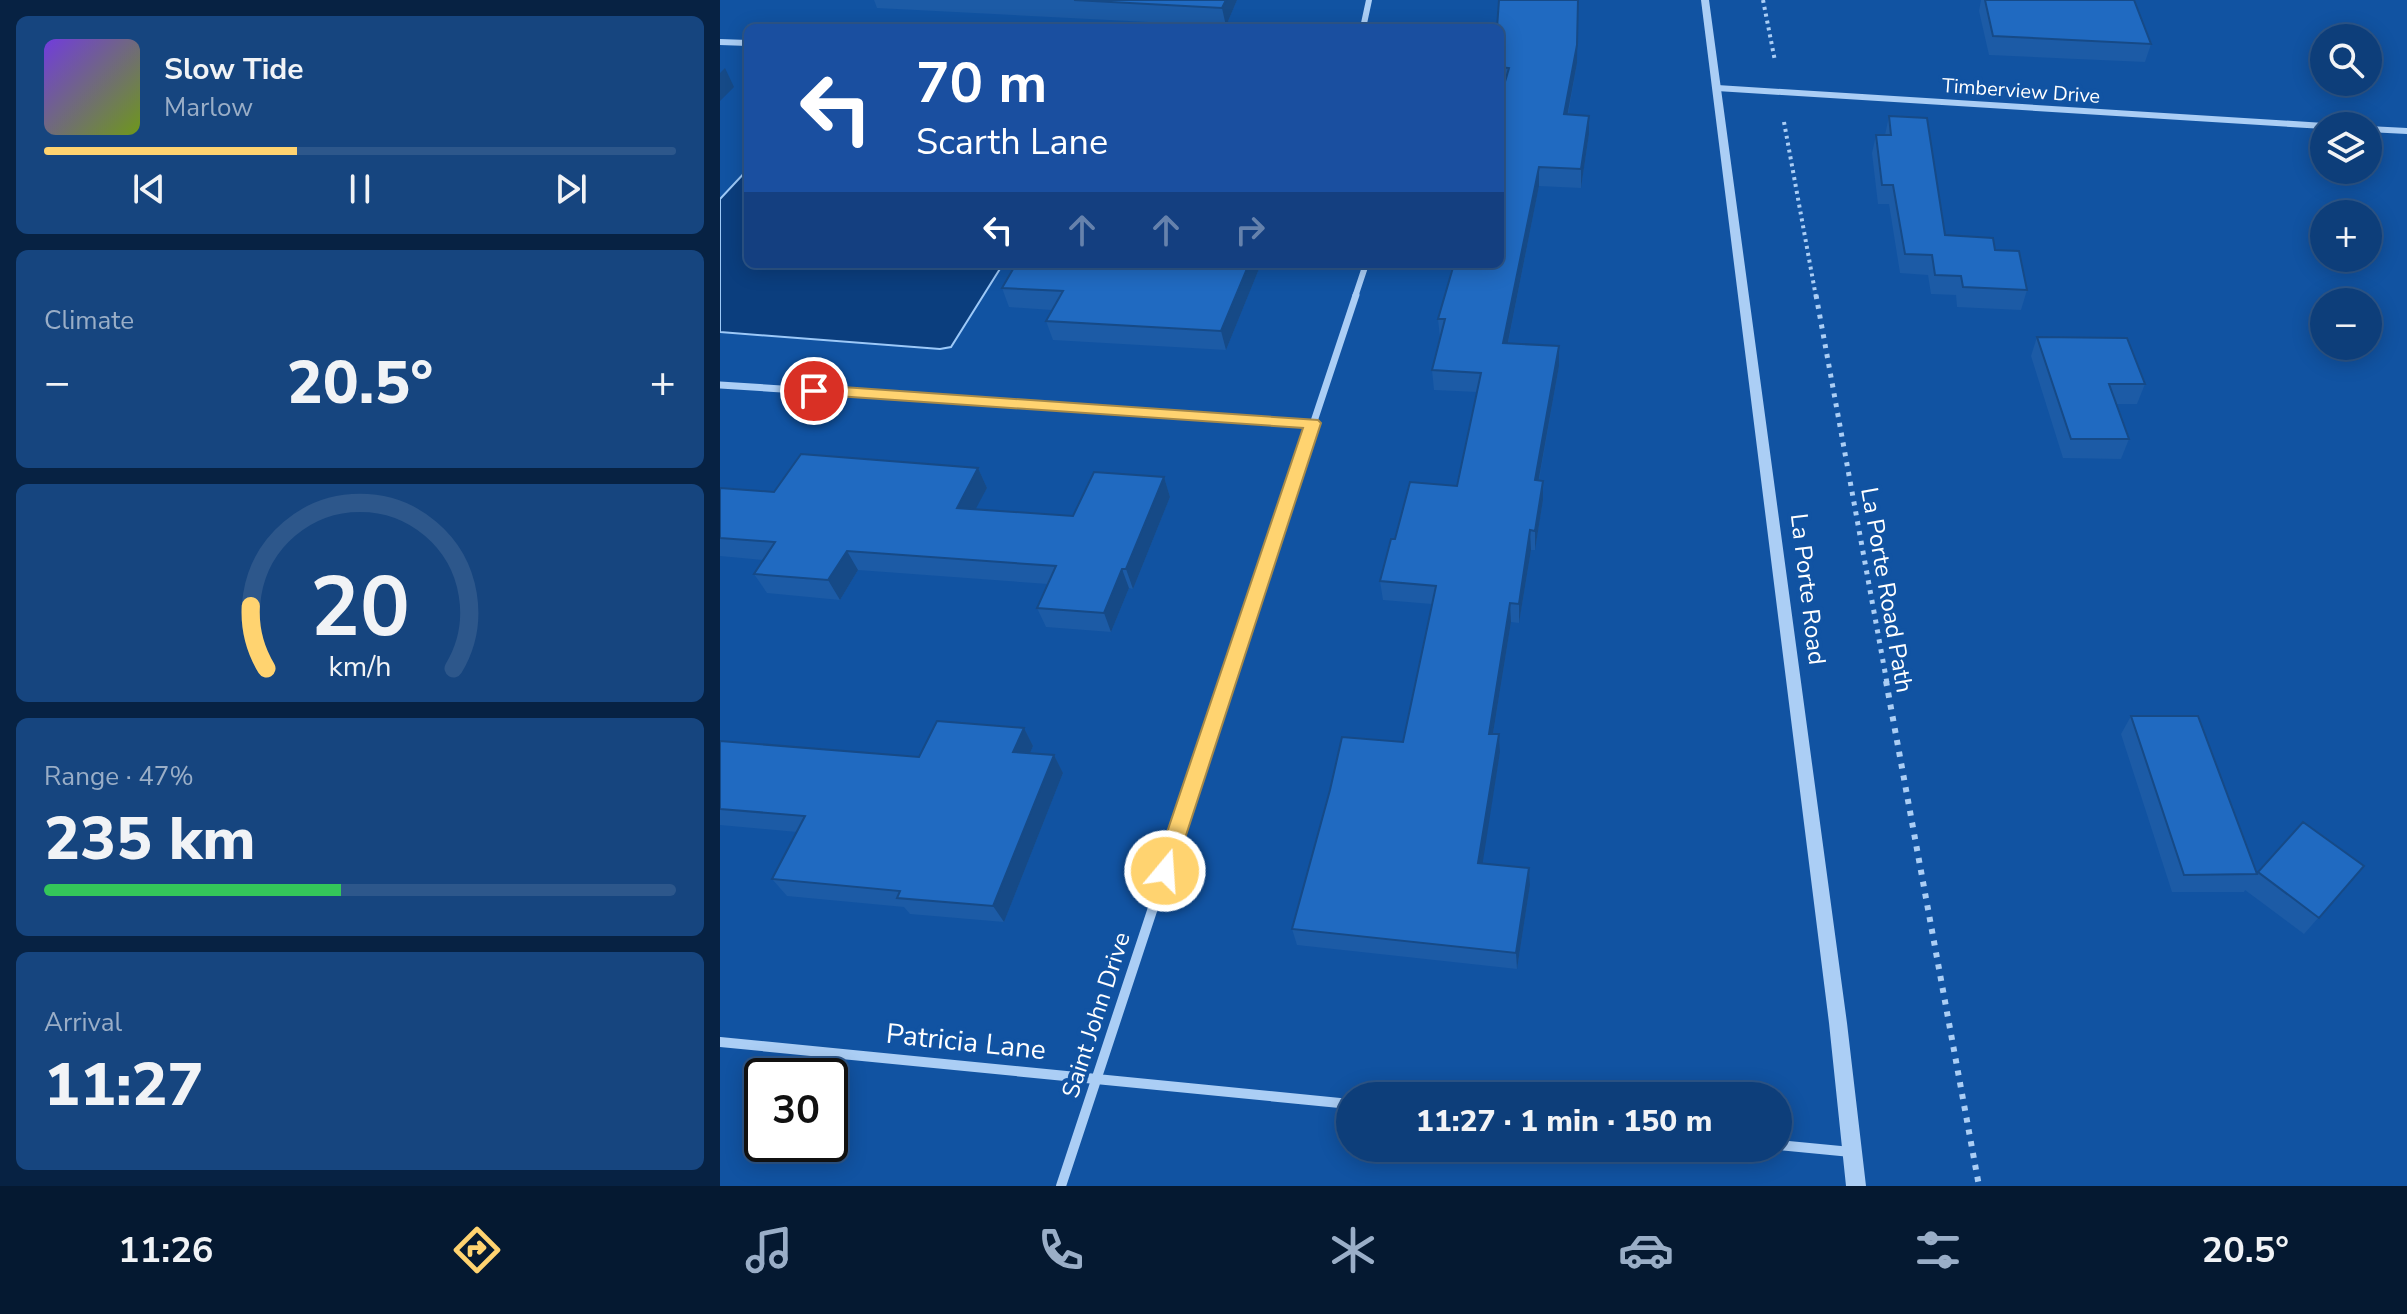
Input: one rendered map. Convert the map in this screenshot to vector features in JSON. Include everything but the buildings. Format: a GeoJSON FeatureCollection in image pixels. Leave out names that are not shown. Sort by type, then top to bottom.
{"type":"FeatureCollection","features":[{"type":"Feature","properties":{"kind":"street"},"geometry":{"type":"LineString","coordinates":[[1364,24],[1369,0]]}},
{"type":"Feature","properties":{"kind":"street","name":"La Porte Road"},"geometry":{"type":"LineString","coordinates":[[1705,0],[1856,1186]]}},
{"type":"Feature","properties":{"kind":"street"},"geometry":{"type":"LineString","coordinates":[[720,42],[744,43]]}},
{"type":"Feature","properties":{"kind":"street","name":"Timberview Drive"},"geometry":{"type":"LineString","coordinates":[[1717,88],[2310,125]]}},
{"type":"Feature","properties":{"kind":"street"},"geometry":{"type":"LineString","coordinates":[[2382,130],[2407,131]]}},
{"type":"Feature","properties":{"kind":"street","name":"Saint John Drive"},"geometry":{"type":"LineString","coordinates":[[1061,1186],[1365,268]]}},
{"type":"Feature","properties":{"kind":"street"},"geometry":{"type":"LineString","coordinates":[[720,385],[1312,423]]}},
{"type":"Feature","properties":{"kind":"street","name":"Patricia Lane"},"geometry":{"type":"LineString","coordinates":[[720,1042],[1336,1103]]}},
{"type":"Feature","properties":{"kind":"street"},"geometry":{"type":"LineString","coordinates":[[1792,1146],[1852,1152]]}},
{"type":"Feature","properties":{"kind":"path","name":"La Porte Road Path"},"geometry":{"type":"LineString","coordinates":[[1763,0],[1767,8],[1779,92],[1979,1186]]}},
{"type":"Feature","properties":{"kind":"water"},"geometry":{"type":"Polygon","coordinates":[[[744,173],[744,268],[1000,268],[951,347],[940,349],[720,332],[720,199],[744,173]]]}},
{"type":"Feature","properties":{"kind":"route"},"geometry":{"type":"LineString","coordinates":[[814,391],[1312,423],[1165,871]]}}]}
